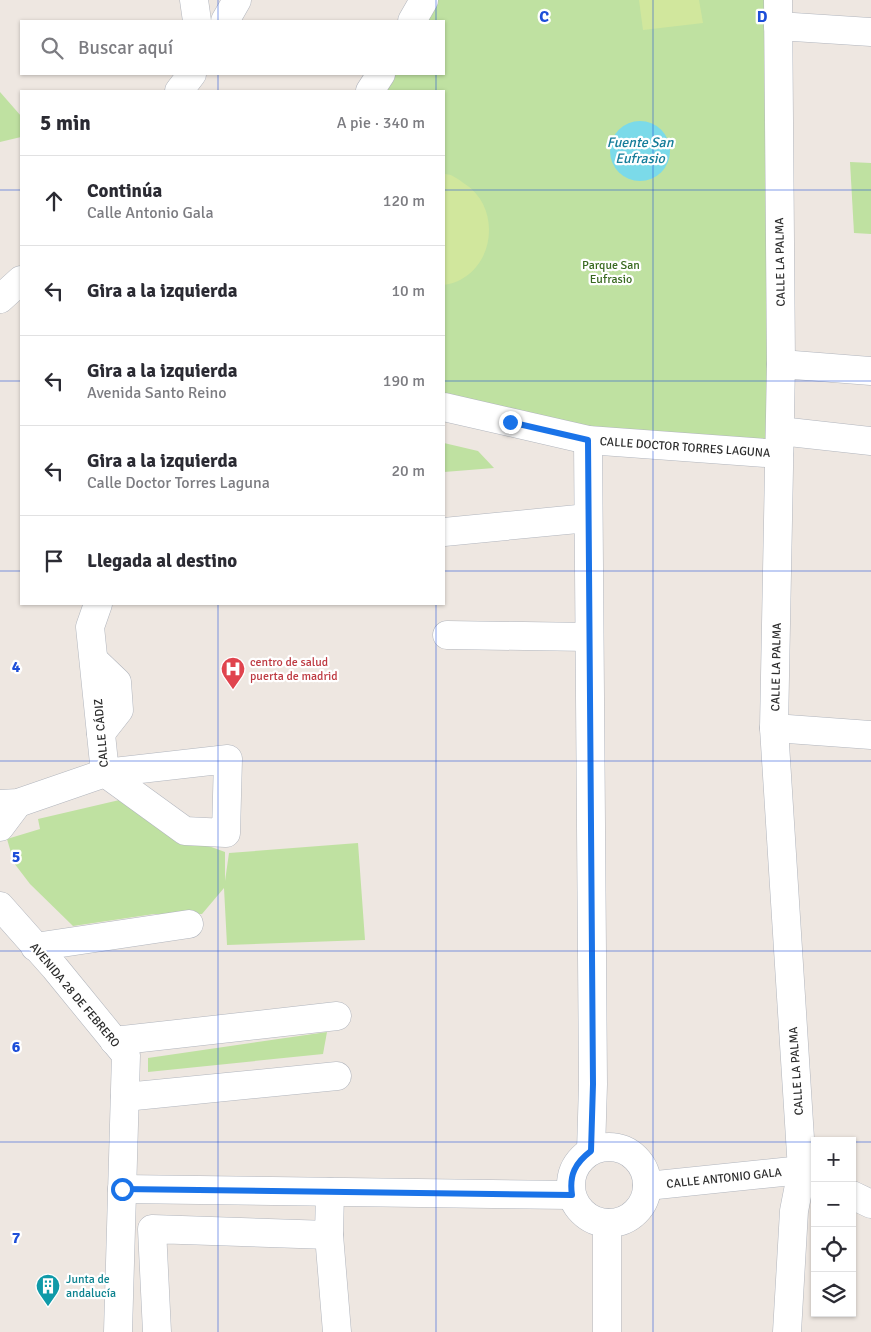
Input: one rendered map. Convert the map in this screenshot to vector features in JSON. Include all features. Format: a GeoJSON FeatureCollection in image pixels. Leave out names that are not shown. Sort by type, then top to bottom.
{"type":"FeatureCollection","features":[{"type":"Feature","properties":{"kind":"street"},"geometry":{"type":"LineString","coordinates":[[194,0],[197,20]]}},
{"type":"Feature","properties":{"kind":"street"},"geometry":{"type":"LineString","coordinates":[[226,20],[238,0]]}},
{"type":"Feature","properties":{"kind":"street"},"geometry":{"type":"LineString","coordinates":[[413,20],[424,0]]}},
{"type":"Feature","properties":{"kind":"street"},"geometry":{"type":"LineString","coordinates":[[778,13],[871,32]]}},
{"type":"Feature","properties":{"kind":"street","name":"CALLE LA PALMA"},"geometry":{"type":"LineString","coordinates":[[778,13],[781,364],[774,728],[808,1173],[794,1211],[787,1332]]}},
{"type":"Feature","properties":{"kind":"street"},"geometry":{"type":"LineString","coordinates":[[180,90],[191,75]]}},
{"type":"Feature","properties":{"kind":"street"},"geometry":{"type":"LineString","coordinates":[[371,90],[380,75]]}},
{"type":"Feature","properties":{"kind":"street"},"geometry":{"type":"LineString","coordinates":[[0,299],[20,281]]}},
{"type":"Feature","properties":{"kind":"street"},"geometry":{"type":"LineString","coordinates":[[781,364],[871,372]]}},
{"type":"Feature","properties":{"kind":"street","name":"CALLE DOCTOR TORRES LAGUNA"},"geometry":{"type":"LineString","coordinates":[[445,407],[588,440],[779,443],[871,441]]}},
{"type":"Feature","properties":{"kind":"street"},"geometry":{"type":"LineString","coordinates":[[588,440],[593,1084],[591,1151]]}},
{"type":"Feature","properties":{"kind":"street"},"geometry":{"type":"LineString","coordinates":[[445,532],[588,518]]}},
{"type":"Feature","properties":{"kind":"street","name":"CALLE CÁDIZ"},"geometry":{"type":"LineString","coordinates":[[0,827],[9,804],[105,773],[90,628],[98,605]]}},
{"type":"Feature","properties":{"kind":"street"},"geometry":{"type":"LineString","coordinates":[[447,635],[589,637]]}},
{"type":"Feature","properties":{"kind":"street"},"geometry":{"type":"LineString","coordinates":[[774,728],[871,735]]}},
{"type":"Feature","properties":{"kind":"street","name":"AVENIDA 28 DE FEBRERO"},"geometry":{"type":"LineString","coordinates":[[0,906],[55,968],[126,1055],[118,1332]]}},
{"type":"Feature","properties":{"kind":"street"},"geometry":{"type":"LineString","coordinates":[[35,947],[189,924]]}},
{"type":"Feature","properties":{"kind":"street"},"geometry":{"type":"LineString","coordinates":[[114,1041],[337,1016]]}},
{"type":"Feature","properties":{"kind":"street"},"geometry":{"type":"LineString","coordinates":[[125,1097],[337,1076]]}},
{"type":"Feature","properties":{"kind":"street"},"geometry":{"type":"LineString","coordinates":[[604,1147],[617,1148],[629,1152],[639,1161],[645,1173],[647,1186],[645,1198],[635,1213],[619,1222],[607,1223],[595,1221],[576,1206],[570,1182],[573,1169],[580,1159],[591,1151],[604,1147]]}},
{"type":"Feature","properties":{"kind":"street","name":"CALLE ANTONIO GALA"},"geometry":{"type":"LineString","coordinates":[[647,1186],[808,1173]]}},
{"type":"Feature","properties":{"kind":"street"},"geometry":{"type":"LineString","coordinates":[[122,1189],[572,1195]]}},
{"type":"Feature","properties":{"kind":"street"},"geometry":{"type":"LineString","coordinates":[[330,1192],[329,1235],[337,1332]]}},
{"type":"Feature","properties":{"kind":"street"},"geometry":{"type":"LineString","coordinates":[[856,1197],[871,1204]]}},
{"type":"Feature","properties":{"kind":"street"},"geometry":{"type":"LineString","coordinates":[[607,1223],[607,1332]]}},
{"type":"Feature","properties":{"kind":"street"},"geometry":{"type":"LineString","coordinates":[[157,1332],[152,1228],[329,1235]]}},
{"type":"Feature","properties":{"kind":"green space","name":"Parque San Eufrasio"},"geometry":{"type":"Polygon","coordinates":[[[424,0],[778,0],[779,454],[445,407],[445,90],[371,90],[380,75],[445,75],[445,20],[413,20],[424,0]]]}},
{"type":"Feature","properties":{"kind":"green space"},"geometry":{"type":"Polygon","coordinates":[[[639,0],[699,0],[703,23],[643,30],[639,0]]]}},
{"type":"Feature","properties":{"kind":"green space"},"geometry":{"type":"Polygon","coordinates":[[[0,92],[20,115],[20,137],[0,142],[0,92]]]}},
{"type":"Feature","properties":{"kind":"green space"},"geometry":{"type":"Polygon","coordinates":[[[850,162],[871,163],[871,234],[854,233],[850,162]]]}},
{"type":"Feature","properties":{"kind":"green space"},"geometry":{"type":"Polygon","coordinates":[[[445,174],[465,184],[478,196],[485,210],[489,226],[488,242],[483,257],[474,270],[461,280],[445,285],[445,174]]]}},
{"type":"Feature","properties":{"kind":"green space"},"geometry":{"type":"Polygon","coordinates":[[[445,443],[478,451],[494,468],[445,472],[445,443]]]}},
{"type":"Feature","properties":{"kind":"green space"},"geometry":{"type":"Polygon","coordinates":[[[128,798],[203,844],[225,852],[225,881],[229,853],[358,843],[365,940],[227,945],[224,888],[202,914],[154,914],[73,926],[30,884],[14,863],[7,839],[40,829],[38,819],[128,798]]]}},
{"type":"Feature","properties":{"kind":"green space"},"geometry":{"type":"Polygon","coordinates":[[[327,1032],[323,1054],[148,1072],[148,1058],[327,1032]]]}},
{"type":"Feature","properties":{"kind":"water","name":"Fuente San Eufrasio"},"geometry":{"type":"Polygon","coordinates":[[[634,121],[646,121],[662,129],[668,139],[670,151],[668,163],[662,173],[646,181],[634,181],[618,173],[610,157],[610,145],[618,129],[634,121]]]}},
{"type":"Feature","properties":{"kind":"place","name":"centro de salud puerta de madrid"},"geometry":{"type":"Point","coordinates":[233,690]}},
{"type":"Feature","properties":{"kind":"place","name":"Junta de andalucía"},"geometry":{"type":"Point","coordinates":[48,1307]}},
{"type":"Feature","properties":{"kind":"route"},"geometry":{"type":"LineString","coordinates":[[122,1189],[572,1195],[570,1182],[573,1169],[580,1159],[591,1151],[593,1084],[588,440],[510,422]]}}]}
